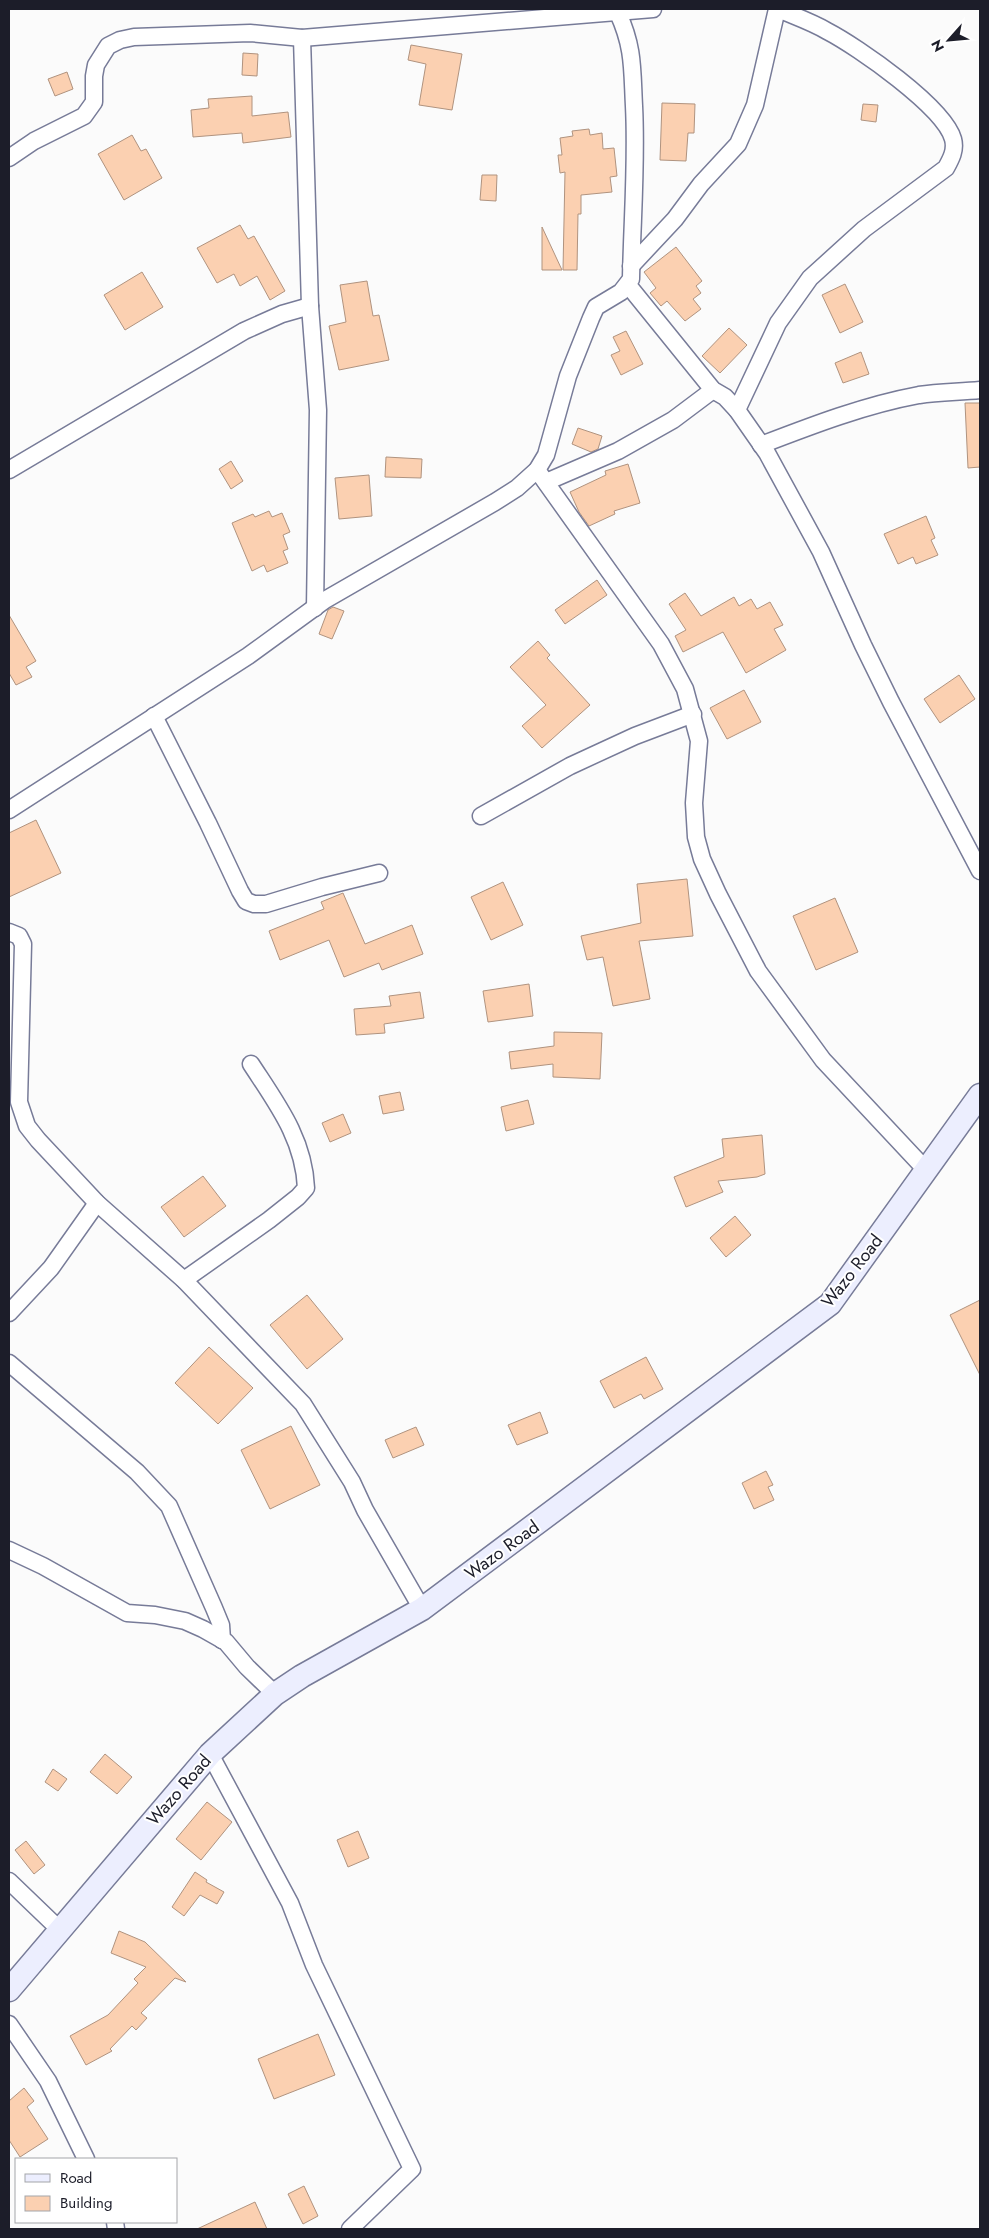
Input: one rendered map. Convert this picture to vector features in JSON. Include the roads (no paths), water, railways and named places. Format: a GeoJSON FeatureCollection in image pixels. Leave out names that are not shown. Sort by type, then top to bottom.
{"type":"FeatureCollection","features":[{"type":"Feature","properties":{"kind":"main road","name":"Wazo Road"},"geometry":{"type":"LineString","coordinates":[[9,1990],[210,1754],[275,1694],[302,1676],[422,1609],[837,1297],[980,1095]]}},
{"type":"Feature","properties":{"kind":"street"},"geometry":{"type":"LineString","coordinates":[[9,158],[34,141],[84,116],[94,102],[96,64],[108,46],[120,40],[134,37],[250,33],[302,38],[482,16],[618,13],[653,9]]}},
{"type":"Feature","properties":{"kind":"street"},"geometry":{"type":"LineString","coordinates":[[631,266],[675,219],[702,184],[738,144],[755,105],[778,9],[827,31],[890,72],[946,124],[954,140],[953,155],[946,168],[864,229],[810,278],[778,323],[737,410]]}},
{"type":"Feature","properties":{"kind":"street"},"geometry":{"type":"LineString","coordinates":[[618,13],[629,41],[634,80],[636,149],[630,279],[628,286],[596,307],[593,313],[568,376],[541,476],[661,644],[685,689],[699,741],[694,803],[696,837],[702,859],[718,894],[758,971],[823,1060],[926,1170]]}},
{"type":"Feature","properties":{"kind":"street"},"geometry":{"type":"LineString","coordinates":[[302,38],[310,306],[318,410],[315,608]]}},
{"type":"Feature","properties":{"kind":"street"},"geometry":{"type":"LineString","coordinates":[[628,286],[713,390],[725,397],[737,410],[761,445],[821,552],[871,662],[980,871]]}},
{"type":"Feature","properties":{"kind":"street"},"geometry":{"type":"LineString","coordinates":[[9,470],[244,331],[282,314],[310,306]]}},
{"type":"Feature","properties":{"kind":"street"},"geometry":{"type":"LineString","coordinates":[[9,810],[248,656],[315,608],[517,488],[541,476],[618,451],[673,420],[713,390]]}},
{"type":"Feature","properties":{"kind":"street"},"geometry":{"type":"LineString","coordinates":[[761,445],[810,426],[872,407],[920,395],[980,390]]}},
{"type":"Feature","properties":{"kind":"street"},"geometry":{"type":"LineString","coordinates":[[481,816],[578,763],[635,736],[693,714]]}},
{"type":"Feature","properties":{"kind":"street"},"geometry":{"type":"LineString","coordinates":[[154,716],[246,901],[254,904],[266,904],[322,886],[379,873]]}},
{"type":"Feature","properties":{"kind":"street"},"geometry":{"type":"LineString","coordinates":[[9,932],[19,936],[24,950],[19,1102],[28,1126],[38,1140],[97,1202],[184,1280],[303,1404],[352,1482],[365,1510],[422,1609]]}},
{"type":"Feature","properties":{"kind":"street"},"geometry":{"type":"LineString","coordinates":[[184,1280],[269,1220],[298,1197],[306,1188],[305,1169],[296,1139],[251,1064]]}},
{"type":"Feature","properties":{"kind":"street"},"geometry":{"type":"LineString","coordinates":[[9,1313],[51,1268],[97,1202]]}},
{"type":"Feature","properties":{"kind":"street"},"geometry":{"type":"LineString","coordinates":[[9,1363],[136,1472],[170,1506],[221,1625],[222,1640]]}},
{"type":"Feature","properties":{"kind":"street"},"geometry":{"type":"LineString","coordinates":[[9,1550],[43,1566],[127,1613],[155,1615],[185,1621],[222,1640],[275,1694]]}},
{"type":"Feature","properties":{"kind":"street"},"geometry":{"type":"LineString","coordinates":[[210,1754],[290,1903],[314,1965],[412,2169],[350,2229]]}},
{"type":"Feature","properties":{"kind":"street"},"geometry":{"type":"LineString","coordinates":[[9,1880],[60,1930]]}},
{"type":"Feature","properties":{"kind":"street"},"geometry":{"type":"LineString","coordinates":[[9,2024],[48,2081],[86,2158]]}}]}
